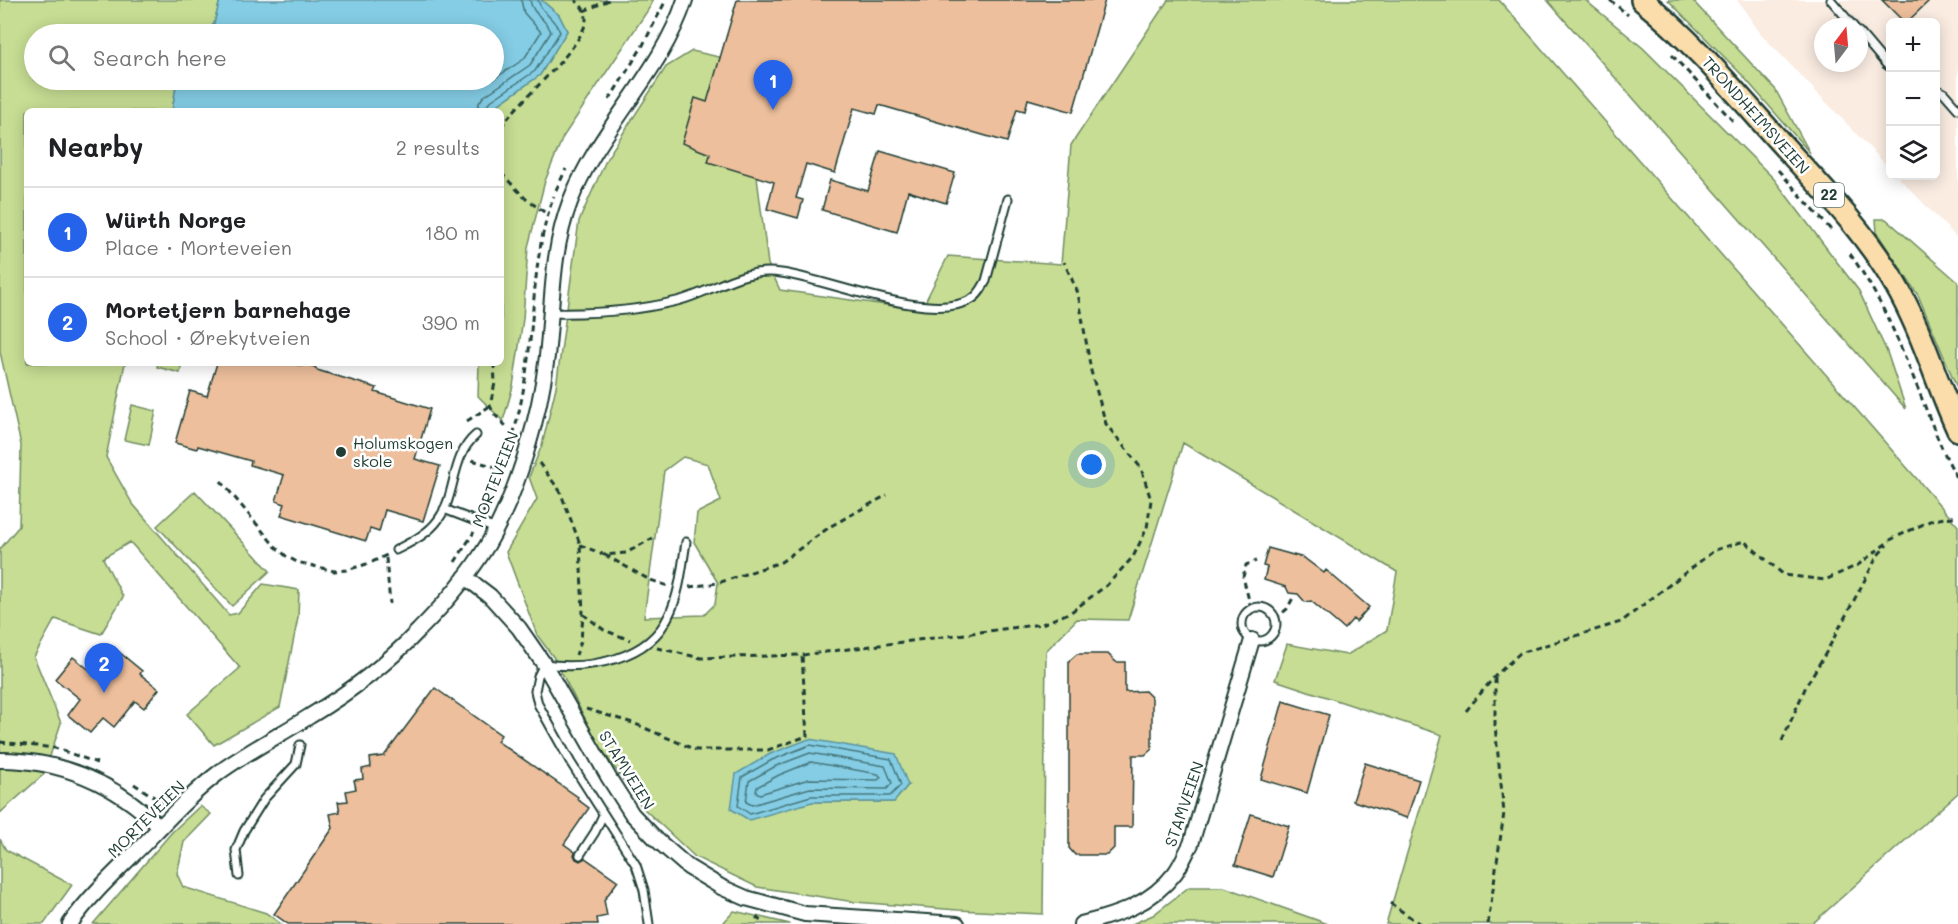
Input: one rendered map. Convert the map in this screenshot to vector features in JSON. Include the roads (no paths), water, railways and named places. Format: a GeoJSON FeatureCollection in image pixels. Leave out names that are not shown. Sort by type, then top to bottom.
{"type":"FeatureCollection","features":[{"type":"Feature","properties":{"kind":"main road","name":"TRONDHEIMSVEIEN"},"geometry":{"type":"LineString","coordinates":[[1636,8],[1683,36],[1826,192],[1873,249],[1897,287],[1908,310],[1958,430]]}},
{"type":"Feature","properties":{"kind":"street","name":"MORTEVEIEN"},"geometry":{"type":"LineString","coordinates":[[70,924],[104,884],[189,798],[221,772],[341,696],[375,671],[422,628],[465,578],[496,529],[514,485],[536,414],[545,374],[556,250],[571,199],[595,154],[658,56],[677,21],[685,0]]}},
{"type":"Feature","properties":{"kind":"street","name":"STAMVEIEN"},"geometry":{"type":"LineString","coordinates":[[465,578],[505,610],[544,664],[632,814],[688,867],[704,878],[746,898],[805,914],[957,924]]}},
{"type":"Feature","properties":{"kind":"street","name":"STAMVEIEN"},"geometry":{"type":"LineString","coordinates":[[1081,924],[1125,911],[1151,896],[1175,873],[1191,844],[1252,640]]}},
{"type":"Feature","properties":{"kind":"street"},"geometry":{"type":"LineString","coordinates":[[0,760],[36,762],[86,776],[138,806],[160,827]]}},
{"type":"Feature","properties":{"kind":"lane"},"geometry":{"type":"LineString","coordinates":[[1831,0],[1846,18]]}},
{"type":"Feature","properties":{"kind":"lane"},"geometry":{"type":"LineString","coordinates":[[1868,43],[1886,64]]}},
{"type":"Feature","properties":{"kind":"lane"},"geometry":{"type":"LineString","coordinates":[[1940,91],[1958,110]]}},
{"type":"Feature","properties":{"kind":"lane"},"geometry":{"type":"LineString","coordinates":[[550,313],[603,312],[657,305],[698,294],[737,276],[768,272],[797,276],[918,306],[952,305],[970,300],[979,293],[986,282],[1008,199]]}},
{"type":"Feature","properties":{"kind":"lane"},"geometry":{"type":"LineString","coordinates":[[396,550],[427,532],[440,518],[460,457],[465,447],[476,435]]}},
{"type":"Feature","properties":{"kind":"lane"},"geometry":{"type":"LineString","coordinates":[[444,509],[496,529]]}},
{"type":"Feature","properties":{"kind":"lane"},"geometry":{"type":"LineString","coordinates":[[649,924],[644,890],[636,865],[571,763],[538,704],[535,691],[538,676],[544,664],[571,667],[611,660],[645,646],[656,636],[668,617],[677,589],[686,542]]}},
{"type":"Feature","properties":{"kind":"lane"},"geometry":{"type":"LineString","coordinates":[[1251,608],[1266,608],[1275,618],[1275,628],[1270,636],[1262,641],[1252,640],[1242,629],[1245,614],[1251,608]]}},
{"type":"Feature","properties":{"kind":"lane"},"geometry":{"type":"LineString","coordinates":[[239,876],[236,850],[244,831],[264,799],[296,764],[300,745]]}},
{"type":"Feature","properties":{"kind":"lane"},"geometry":{"type":"LineString","coordinates":[[580,855],[603,815]]}},
{"type":"Feature","properties":{"kind":"water"},"geometry":{"type":"Polygon","coordinates":[[[220,0],[541,0],[559,15],[567,31],[540,75],[493,108],[172,108],[175,90],[504,90],[504,24],[214,24],[220,0]]]}},
{"type":"Feature","properties":{"kind":"water"},"geometry":{"type":"Polygon","coordinates":[[[809,739],[896,754],[908,785],[894,802],[812,802],[749,820],[731,809],[736,774],[770,754],[809,739]]]}},
{"type":"Feature","properties":{"kind":"place","name":"Würth Norge"},"geometry":{"type":"Point","coordinates":[773,110]}},
{"type":"Feature","properties":{"kind":"place","name":"Holumskogen skole"},"geometry":{"type":"Point","coordinates":[341,452]}},
{"type":"Feature","properties":{"kind":"place","name":"Mortetjern barnehage"},"geometry":{"type":"Point","coordinates":[104,693]}}]}
